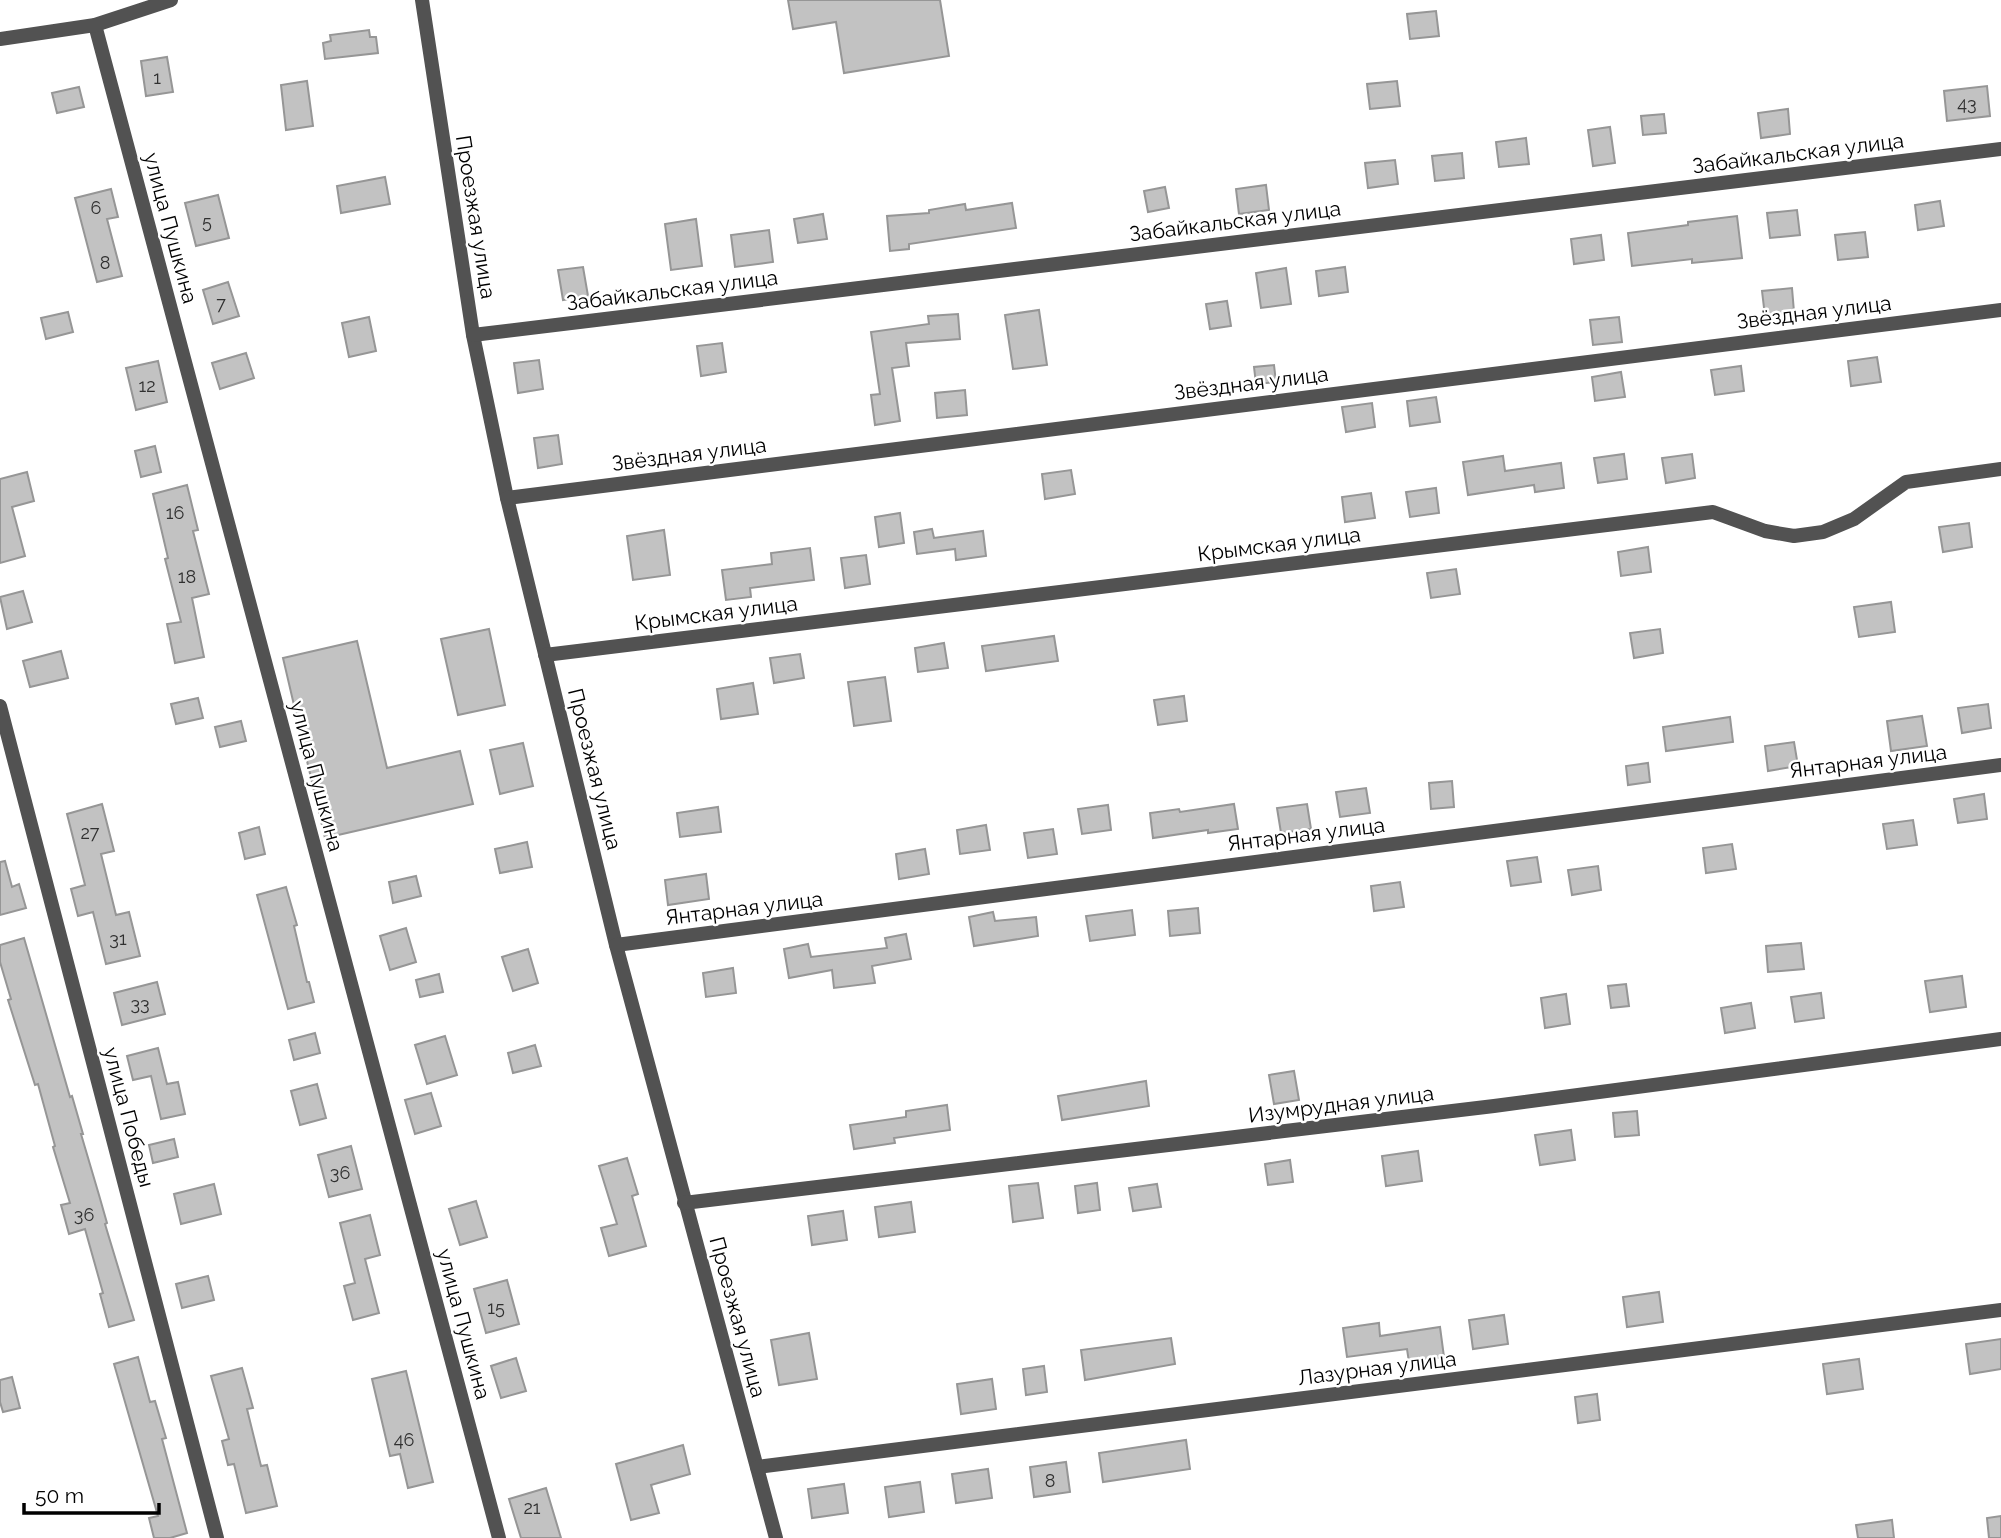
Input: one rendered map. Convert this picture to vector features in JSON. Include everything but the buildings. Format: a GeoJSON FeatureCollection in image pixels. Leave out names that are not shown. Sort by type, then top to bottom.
{"type":"FeatureCollection","features":[{"type":"Feature","properties":{"kind":"street"},"geometry":{"type":"LineString","coordinates":[[0,39],[95,25],[170,0]]}},
{"type":"Feature","properties":{"kind":"street","name":"Проезжая улица"},"geometry":{"type":"LineString","coordinates":[[422,0],[474,335],[507,498],[616,945],[776,1538]]}},
{"type":"Feature","properties":{"kind":"street","name":"улица Пушкина"},"geometry":{"type":"LineString","coordinates":[[95,25],[499,1538]]}},
{"type":"Feature","properties":{"kind":"street","name":"Забайкальская улица"},"geometry":{"type":"LineString","coordinates":[[474,335],[2001,149]]}},
{"type":"Feature","properties":{"kind":"street","name":"Звёздная улица"},"geometry":{"type":"LineString","coordinates":[[507,498],[2001,310]]}},
{"type":"Feature","properties":{"kind":"street","name":"Крымская улица"},"geometry":{"type":"LineString","coordinates":[[545,655],[1713,512],[1765,531],[1794,536],[1824,532],[1854,519],[1906,482],[2001,469]]}},
{"type":"Feature","properties":{"kind":"street","name":"улица Победы"},"geometry":{"type":"LineString","coordinates":[[0,706],[216,1538]]}},
{"type":"Feature","properties":{"kind":"street","name":"Янтарная улица"},"geometry":{"type":"LineString","coordinates":[[616,945],[2001,765]]}},
{"type":"Feature","properties":{"kind":"street","name":"Изумрудная улица"},"geometry":{"type":"LineString","coordinates":[[684,1203],[1494,1106],[2001,1039]]}},
{"type":"Feature","properties":{"kind":"street","name":"Лазурная улица"},"geometry":{"type":"LineString","coordinates":[[757,1467],[2001,1310]]}}]}
